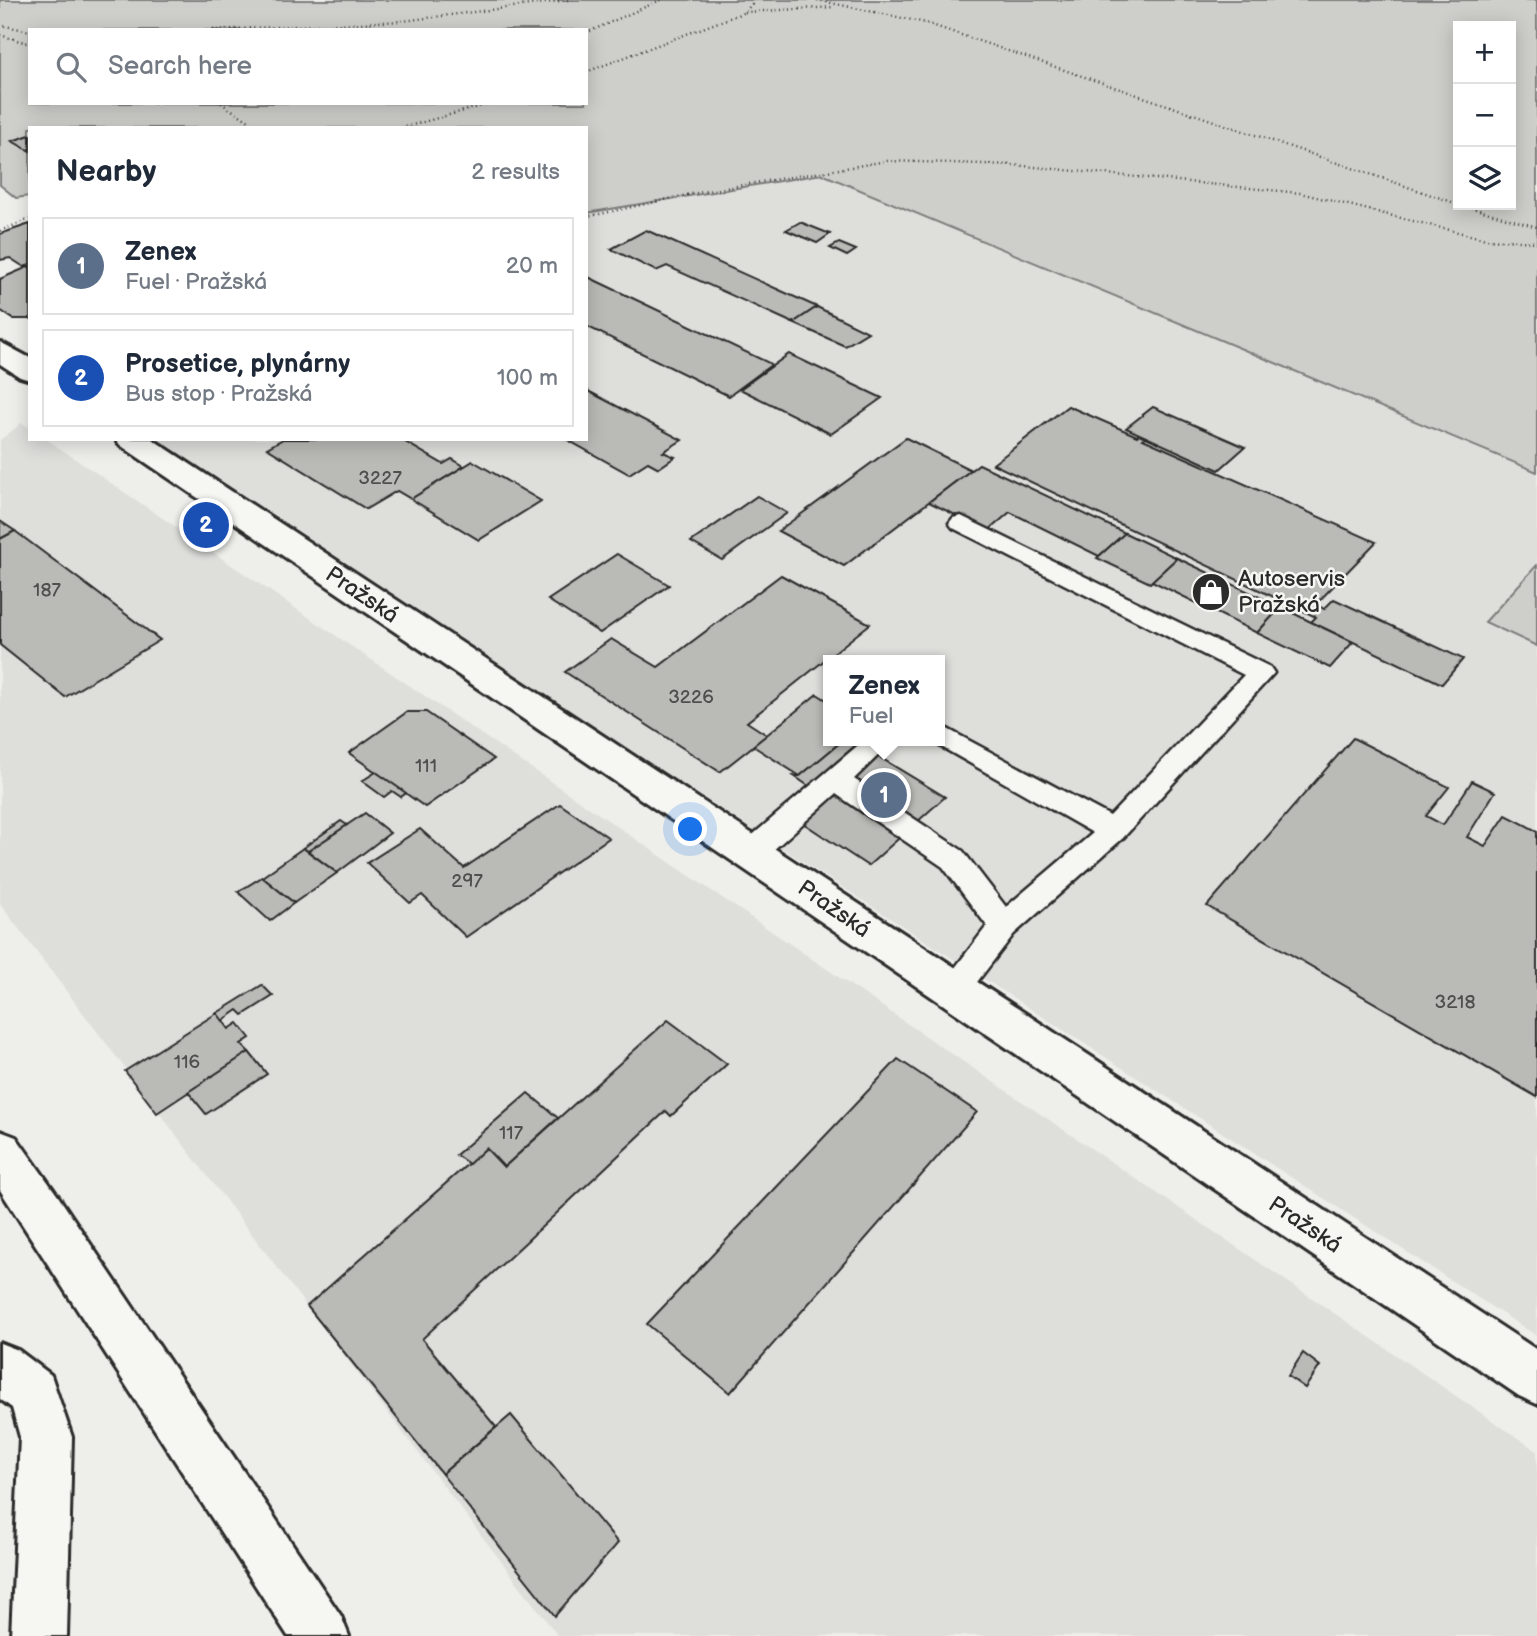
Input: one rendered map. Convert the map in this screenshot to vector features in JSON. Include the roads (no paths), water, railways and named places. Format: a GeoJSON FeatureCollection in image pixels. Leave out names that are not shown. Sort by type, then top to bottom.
{"type":"FeatureCollection","features":[{"type":"Feature","properties":{"kind":"street","name":"Pražská"},"geometry":{"type":"LineString","coordinates":[[134,441],[1537,1379]]}},
{"type":"Feature","properties":{"kind":"street"},"geometry":{"type":"LineString","coordinates":[[0,1152],[107,1307],[148,1377],[321,1636]]}},
{"type":"Feature","properties":{"kind":"street"},"geometry":{"type":"LineString","coordinates":[[0,1367],[33,1393],[46,1437],[39,1636]]}},
{"type":"Feature","properties":{"kind":"lane"},"geometry":{"type":"LineString","coordinates":[[953,990],[1004,926],[1113,831],[1261,673],[961,523]]}},
{"type":"Feature","properties":{"kind":"lane"},"geometry":{"type":"LineString","coordinates":[[945,737],[1113,831]]}},
{"type":"Feature","properties":{"kind":"lane"},"geometry":{"type":"LineString","coordinates":[[752,852],[874,746]]}},
{"type":"Feature","properties":{"kind":"lane"},"geometry":{"type":"LineString","coordinates":[[834,779],[953,859],[1004,926]]}},
{"type":"Feature","properties":{"kind":"place","name":"Prosetice, plynárny"},"geometry":{"type":"Point","coordinates":[206,525]}},
{"type":"Feature","properties":{"kind":"place","name":"Autoservis Pražská"},"geometry":{"type":"Point","coordinates":[1211,592]}},
{"type":"Feature","properties":{"kind":"place","name":"Zenex"},"geometry":{"type":"Point","coordinates":[884,795]}}]}
